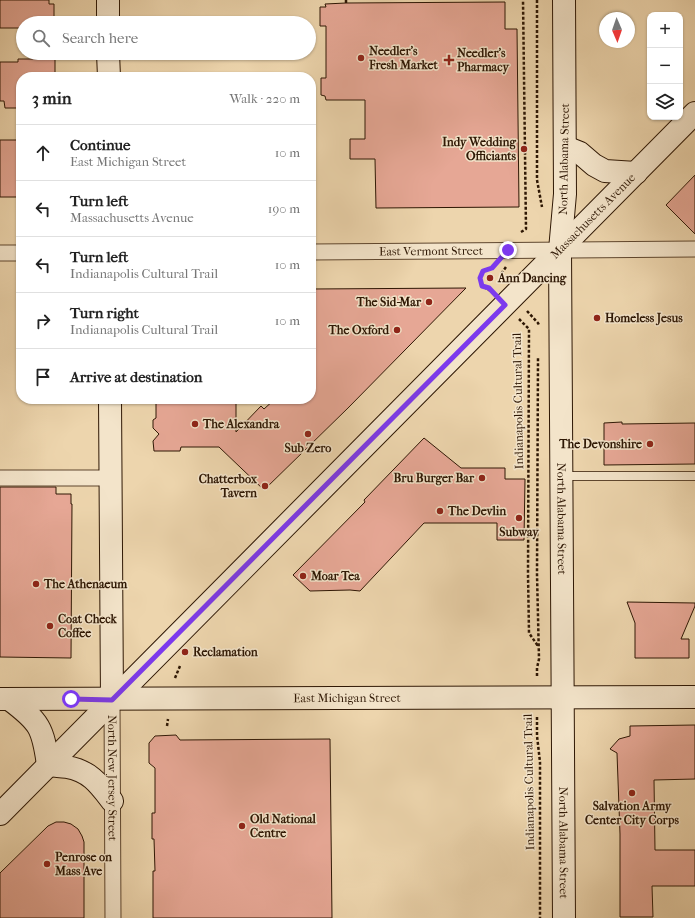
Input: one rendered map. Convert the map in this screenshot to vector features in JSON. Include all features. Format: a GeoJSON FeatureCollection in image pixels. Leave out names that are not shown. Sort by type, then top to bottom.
{"type":"FeatureCollection","features":[{"type":"Feature","properties":{"kind":"main road"},"geometry":{"type":"LineString","coordinates":[[108,0],[108,16]]}},
{"type":"Feature","properties":{"kind":"main road","name":"North Alabama Street"},"geometry":{"type":"LineString","coordinates":[[564,0],[565,194],[560,250],[564,697],[564,918]]}},
{"type":"Feature","properties":{"kind":"main road"},"geometry":{"type":"LineString","coordinates":[[108,60],[109,72]]}},
{"type":"Feature","properties":{"kind":"main road","name":"Massachusetts Avenue"},"geometry":{"type":"LineString","coordinates":[[0,814],[695,113]]}},
{"type":"Feature","properties":{"kind":"main road"},"geometry":{"type":"LineString","coordinates":[[565,147],[580,153],[594,165],[605,171],[636,173]]}},
{"type":"Feature","properties":{"kind":"main road","name":"North New Jersey Street"},"geometry":{"type":"LineString","coordinates":[[110,404],[112,700]]}},
{"type":"Feature","properties":{"kind":"main road","name":"East Michigan Street"},"geometry":{"type":"LineString","coordinates":[[4,699],[112,700],[695,697]]}},
{"type":"Feature","properties":{"kind":"main road"},"geometry":{"type":"LineString","coordinates":[[4,699],[22,709],[40,729],[45,744],[48,765],[66,766],[84,772],[98,784],[112,801]]}},
{"type":"Feature","properties":{"kind":"street","name":"East Vermont Street"},"geometry":{"type":"LineString","coordinates":[[316,252],[695,249]]}},
{"type":"Feature","properties":{"kind":"street"},"geometry":{"type":"LineString","coordinates":[[0,253],[16,253]]}},
{"type":"Feature","properties":{"kind":"street"},"geometry":{"type":"LineString","coordinates":[[0,478],[111,478]]}},
{"type":"Feature","properties":{"kind":"street","name":"North New Jersey Street"},"geometry":{"type":"LineString","coordinates":[[112,700],[113,918]]}},
{"type":"Feature","properties":{"kind":"lane"},"geometry":{"type":"LineString","coordinates":[[562,476],[695,476]]}},
{"type":"Feature","properties":{"kind":"path","name":"Indianapolis Cultural Trail"},"geometry":{"type":"LineString","coordinates":[[523,0],[526,229],[516,235],[508,250],[492,268],[483,271],[480,278],[482,286],[489,288],[509,301],[538,322],[540,328]]}},
{"type":"Feature","properties":{"kind":"path"},"geometry":{"type":"LineString","coordinates":[[537,0],[537,180],[542,208]]}},
{"type":"Feature","properties":{"kind":"path","name":"Indianapolis Cultural Trail"},"geometry":{"type":"LineString","coordinates":[[509,301],[529,329],[529,633],[539,647]]}},
{"type":"Feature","properties":{"kind":"path","name":"Indianapolis Cultural Trail"},"geometry":{"type":"LineString","coordinates":[[540,352],[538,359],[537,574],[539,647],[537,668],[537,736],[540,762],[540,918]]}},
{"type":"Feature","properties":{"kind":"path"},"geometry":{"type":"LineString","coordinates":[[175,679],[180,666]]}},
{"type":"Feature","properties":{"kind":"building"},"geometry":{"type":"Polygon","coordinates":[[[0,0],[49,0],[49,4],[54,4],[54,16],[16,16],[16,28],[0,28],[0,0]]]}},
{"type":"Feature","properties":{"kind":"building"},"geometry":{"type":"Polygon","coordinates":[[[505,2],[505,29],[517,29],[519,207],[376,208],[375,159],[350,159],[350,139],[365,139],[365,100],[326,100],[325,96],[321,95],[321,78],[326,78],[326,26],[320,26],[320,7],[326,7],[325,4],[346,3],[505,2]]]}},
{"type":"Feature","properties":{"kind":"building"},"geometry":{"type":"Polygon","coordinates":[[[18,60],[55,60],[55,72],[16,72],[16,108],[5,108],[4,101],[0,101],[0,62],[18,62],[18,60]]]}},
{"type":"Feature","properties":{"kind":"building"},"geometry":{"type":"Polygon","coordinates":[[[0,140],[16,140],[16,197],[0,197],[0,140]]]}},
{"type":"Feature","properties":{"kind":"building"},"geometry":{"type":"Polygon","coordinates":[[[695,175],[695,234],[666,205],[695,175]]]}},
{"type":"Feature","properties":{"kind":"building"},"geometry":{"type":"Polygon","coordinates":[[[466,288],[348,408],[264,490],[219,447],[181,447],[180,451],[154,451],[153,441],[159,434],[153,428],[153,420],[156,418],[156,404],[236,404],[236,432],[261,406],[264,409],[270,404],[316,404],[316,289],[466,288]]]}},
{"type":"Feature","properties":{"kind":"building","name":"The Devonshire"},"geometry":{"type":"Polygon","coordinates":[[[622,422],[622,424],[695,423],[695,464],[604,465],[604,423],[622,422]]]}},
{"type":"Feature","properties":{"kind":"building","name":"The Devlin"},"geometry":{"type":"Polygon","coordinates":[[[424,438],[461,468],[505,468],[505,479],[525,479],[524,540],[497,540],[497,523],[424,523],[360,591],[310,591],[293,575],[365,502],[364,500],[424,438]]]}},
{"type":"Feature","properties":{"kind":"building","name":"The Athenaeum"},"geometry":{"type":"Polygon","coordinates":[[[0,487],[56,487],[56,494],[71,494],[71,658],[0,657],[0,487]]]}},
{"type":"Feature","properties":{"kind":"building"},"geometry":{"type":"Polygon","coordinates":[[[627,602],[695,603],[681,639],[689,639],[689,658],[635,658],[635,623],[627,602]]]}},
{"type":"Feature","properties":{"kind":"building"},"geometry":{"type":"Polygon","coordinates":[[[695,725],[695,779],[654,780],[655,850],[695,850],[695,886],[652,886],[653,917],[620,917],[620,834],[617,753],[610,749],[619,739],[630,736],[630,726],[695,725]]]}},
{"type":"Feature","properties":{"kind":"building","name":"Old National Centre"},"geometry":{"type":"Polygon","coordinates":[[[176,735],[180,740],[330,739],[332,918],[153,918],[153,871],[155,871],[154,839],[152,839],[152,813],[155,813],[155,768],[149,763],[149,743],[155,736],[176,735]]]}},
{"type":"Feature","properties":{"kind":"building","name":"Penrose on Mass Ave"},"geometry":{"type":"Polygon","coordinates":[[[56,822],[71,824],[78,829],[84,842],[84,918],[0,918],[0,873],[48,826],[56,822]]]}},
{"type":"Feature","properties":{"kind":"place","name":"Needler's Fresh Market"},"geometry":{"type":"Point","coordinates":[361,58]}},
{"type":"Feature","properties":{"kind":"place","name":"Needler's Pharmacy"},"geometry":{"type":"Point","coordinates":[449,60]}},
{"type":"Feature","properties":{"kind":"place","name":"Indy Wedding Officiants"},"geometry":{"type":"Point","coordinates":[524,149]}},
{"type":"Feature","properties":{"kind":"place","name":"Ann Dancing"},"geometry":{"type":"Point","coordinates":[490,278]}},
{"type":"Feature","properties":{"kind":"place","name":"The Sid-Mar"},"geometry":{"type":"Point","coordinates":[429,302]}},
{"type":"Feature","properties":{"kind":"place","name":"Homeless Jesus"},"geometry":{"type":"Point","coordinates":[597,318]}},
{"type":"Feature","properties":{"kind":"place","name":"The Oxford"},"geometry":{"type":"Point","coordinates":[397,330]}},
{"type":"Feature","properties":{"kind":"place","name":"The Alexandra"},"geometry":{"type":"Point","coordinates":[195,424]}},
{"type":"Feature","properties":{"kind":"place","name":"Sub Zero"},"geometry":{"type":"Point","coordinates":[308,434]}},
{"type":"Feature","properties":{"kind":"place","name":"The Devonshire"},"geometry":{"type":"Point","coordinates":[650,444]}},
{"type":"Feature","properties":{"kind":"place","name":"Bru Burger Bar"},"geometry":{"type":"Point","coordinates":[482,478]}},
{"type":"Feature","properties":{"kind":"place","name":"Chatterbox Tavern"},"geometry":{"type":"Point","coordinates":[265,486]}},
{"type":"Feature","properties":{"kind":"place","name":"The Devlin"},"geometry":{"type":"Point","coordinates":[440,511]}},
{"type":"Feature","properties":{"kind":"place","name":"Subway"},"geometry":{"type":"Point","coordinates":[519,518]}},
{"type":"Feature","properties":{"kind":"place","name":"Moar Tea"},"geometry":{"type":"Point","coordinates":[303,576]}},
{"type":"Feature","properties":{"kind":"place","name":"The Athenaeum"},"geometry":{"type":"Point","coordinates":[36,584]}},
{"type":"Feature","properties":{"kind":"place","name":"Coat Check Coffee"},"geometry":{"type":"Point","coordinates":[50,626]}},
{"type":"Feature","properties":{"kind":"place","name":"Reclamation"},"geometry":{"type":"Point","coordinates":[185,652]}},
{"type":"Feature","properties":{"kind":"place","name":"Salvation Army Center City Corps"},"geometry":{"type":"Point","coordinates":[632,793]}},
{"type":"Feature","properties":{"kind":"place","name":"Old National Centre"},"geometry":{"type":"Point","coordinates":[242,826]}},
{"type":"Feature","properties":{"kind":"place","name":"Penrose on Mass Ave"},"geometry":{"type":"Point","coordinates":[47,864]}},
{"type":"Feature","properties":{"kind":"route"},"geometry":{"type":"LineString","coordinates":[[71,699],[112,700],[505,305],[489,288],[482,286],[480,278],[483,271],[492,268],[508,250]]}}]}
